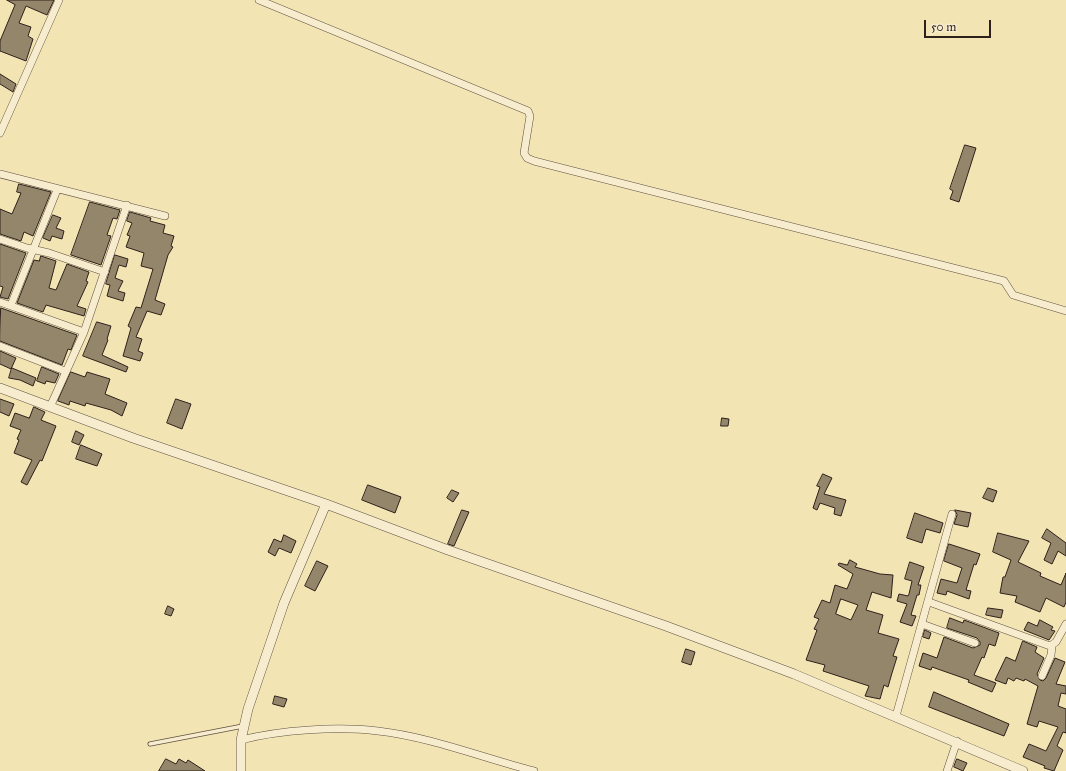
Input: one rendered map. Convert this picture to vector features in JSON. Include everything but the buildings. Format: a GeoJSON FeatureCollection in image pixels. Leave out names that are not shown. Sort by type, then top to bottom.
{"type":"FeatureCollection","features":[{"type":"Feature","properties":{"kind":"street"},"geometry":{"type":"LineString","coordinates":[[0,133],[59,0]]}},
{"type":"Feature","properties":{"kind":"street"},"geometry":{"type":"LineString","coordinates":[[259,0],[528,111],[529,123],[524,153],[527,158],[534,161],[1004,281],[1013,295],[1066,311]]}},
{"type":"Feature","properties":{"kind":"street"},"geometry":{"type":"LineString","coordinates":[[0,174],[57,190],[126,205],[165,216]]}},
{"type":"Feature","properties":{"kind":"street"},"geometry":{"type":"LineString","coordinates":[[11,305],[57,190]]}},
{"type":"Feature","properties":{"kind":"street"},"geometry":{"type":"LineString","coordinates":[[50,407],[65,371],[84,332],[126,205]]}},
{"type":"Feature","properties":{"kind":"street"},"geometry":{"type":"LineString","coordinates":[[0,239],[34,250],[43,251],[105,272]]}},
{"type":"Feature","properties":{"kind":"street"},"geometry":{"type":"LineString","coordinates":[[0,302],[84,332]]}},
{"type":"Feature","properties":{"kind":"street"},"geometry":{"type":"LineString","coordinates":[[0,346],[65,371]]}},
{"type":"Feature","properties":{"kind":"street"},"geometry":{"type":"LineString","coordinates":[[0,388],[133,438],[326,504],[448,550],[666,626],[794,674],[957,741],[1023,771]]}},
{"type":"Feature","properties":{"kind":"street"},"geometry":{"type":"LineString","coordinates":[[240,771],[241,740],[248,710],[284,603],[326,504]]}},
{"type":"Feature","properties":{"kind":"street"},"geometry":{"type":"LineString","coordinates":[[896,716],[929,602],[952,514]]}},
{"type":"Feature","properties":{"kind":"street"},"geometry":{"type":"LineString","coordinates":[[929,602],[1052,646]]}},
{"type":"Feature","properties":{"kind":"street"},"geometry":{"type":"LineString","coordinates":[[922,624],[976,643]]}},
{"type":"Feature","properties":{"kind":"street"},"geometry":{"type":"LineString","coordinates":[[1042,676],[1051,655],[1052,646],[1056,642],[1066,624]]}},
{"type":"Feature","properties":{"kind":"street"},"geometry":{"type":"LineString","coordinates":[[241,740],[286,732],[342,730],[377,731],[432,743],[534,771]]}},
{"type":"Feature","properties":{"kind":"street"},"geometry":{"type":"LineString","coordinates":[[947,771],[957,741]]}},
{"type":"Feature","properties":{"kind":"lane"},"geometry":{"type":"LineString","coordinates":[[150,744],[244,726]]}}]}
